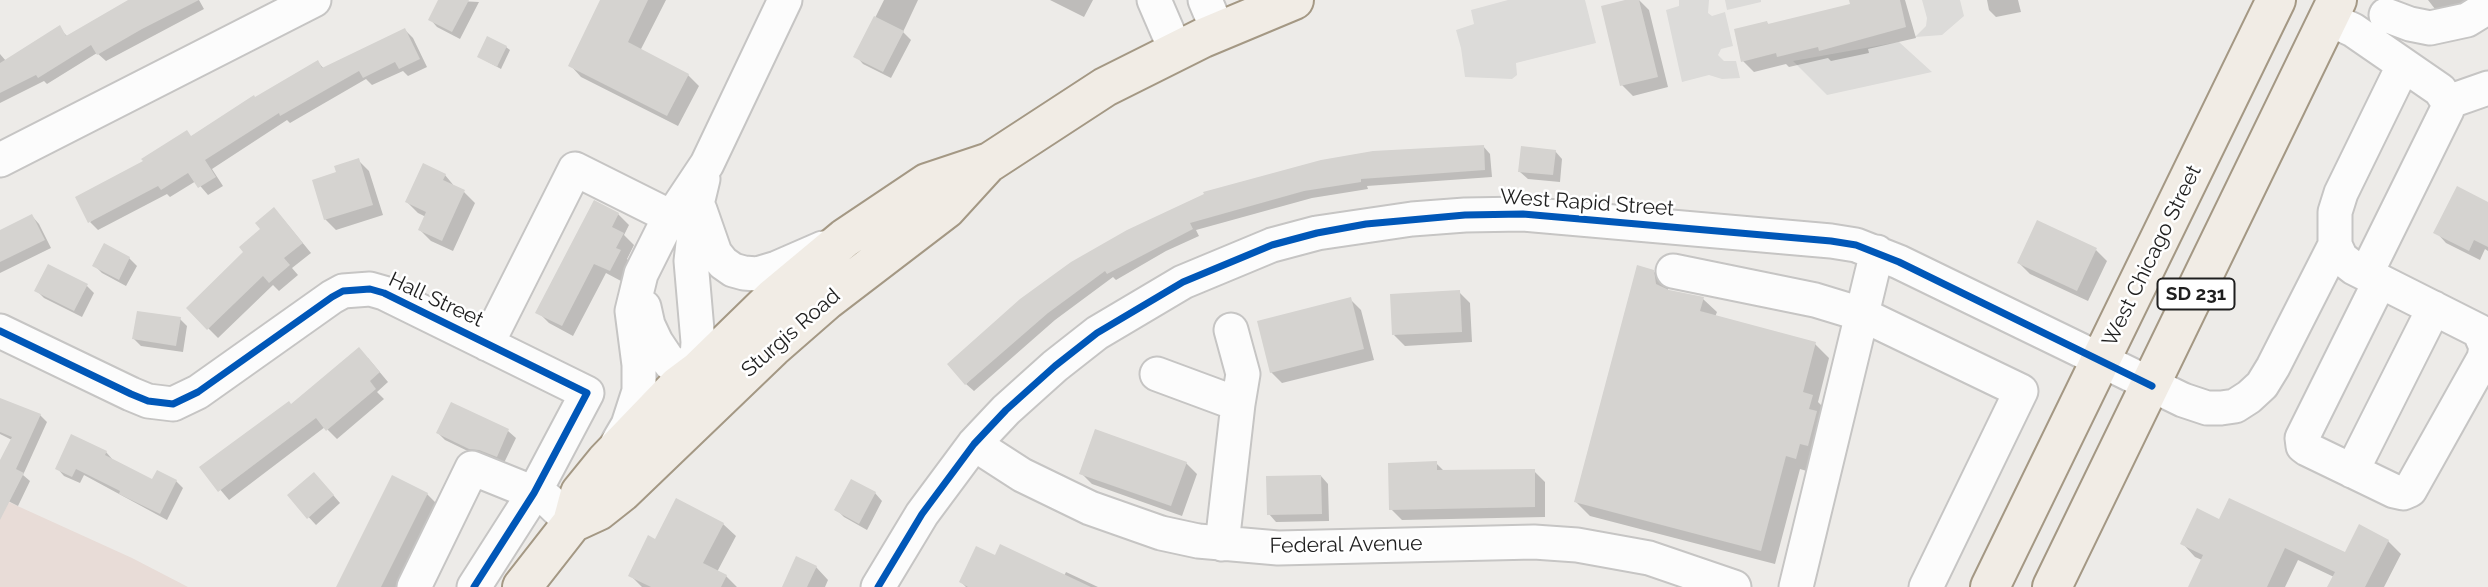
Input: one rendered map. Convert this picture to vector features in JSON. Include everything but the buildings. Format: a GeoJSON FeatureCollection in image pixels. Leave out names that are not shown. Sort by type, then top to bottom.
{"type":"FeatureCollection","features":[{"type":"Feature","properties":{"kind":"main road","name":"Sturgis Road"},"geometry":{"type":"LineString","coordinates":[[990,162],[927,183],[845,238],[773,298],[698,371],[655,408],[606,461],[580,493],[585,517],[649,468],[749,369],[827,300],[947,209],[990,162],[1104,87],[1176,51],[1211,16],[1294,0]]}},
{"type":"Feature","properties":{"kind":"main road","name":"West Chicago Street"},"geometry":{"type":"LineString","coordinates":[[1990,587],[2276,0]]}},
{"type":"Feature","properties":{"kind":"main road","name":"SD 231"},"geometry":{"type":"LineString","coordinates":[[2052,587],[2340,16]]}},
{"type":"Feature","properties":{"kind":"main road"},"geometry":{"type":"LineString","coordinates":[[2152,386],[2139,364],[2134,341],[2139,323],[2178,237],[2202,153]]}},
{"type":"Feature","properties":{"kind":"main road"},"geometry":{"type":"LineString","coordinates":[[2052,587],[2066,521],[2119,413],[2120,389],[2100,361]]}},
{"type":"Feature","properties":{"kind":"main road"},"geometry":{"type":"LineString","coordinates":[[2008,587],[2023,556],[2026,513]]}},
{"type":"Feature","properties":{"kind":"main road"},"geometry":{"type":"LineString","coordinates":[[522,587],[585,517]]}},
{"type":"Feature","properties":{"kind":"street"},"geometry":{"type":"LineString","coordinates":[[0,160],[314,0]]}},
{"type":"Feature","properties":{"kind":"street"},"geometry":{"type":"LineString","coordinates":[[606,461],[628,425],[639,391],[639,365],[632,312],[641,274],[684,208],[785,0]]}},
{"type":"Feature","properties":{"kind":"street"},"geometry":{"type":"LineString","coordinates":[[1154,0],[1176,51]]}},
{"type":"Feature","properties":{"kind":"street"},"geometry":{"type":"LineString","coordinates":[[2340,16],[2390,7],[2410,24],[2430,27],[2467,20],[2488,7]]}},
{"type":"Feature","properties":{"kind":"street"},"geometry":{"type":"LineString","coordinates":[[2340,16],[2440,90],[2448,102],[2447,110],[2373,278],[2302,438],[2306,449],[2403,494],[2410,490],[2484,358],[2486,347],[2479,331],[2373,278],[2341,258],[2335,245],[2335,212],[2342,193],[2403,65]]}},
{"type":"Feature","properties":{"kind":"street"},"geometry":{"type":"LineString","coordinates":[[2448,102],[2488,88]]}},
{"type":"Feature","properties":{"kind":"street"},"geometry":{"type":"LineString","coordinates":[[487,344],[575,169],[684,208],[703,221],[715,253],[723,263],[744,274],[757,274],[777,268],[845,238]]}},
{"type":"Feature","properties":{"kind":"street"},"geometry":{"type":"LineString","coordinates":[[414,587],[472,468],[585,517],[690,400],[697,385],[698,342],[684,208]]}},
{"type":"Feature","properties":{"kind":"street","name":"West Rapid Street"},"geometry":{"type":"LineString","coordinates":[[878,587],[922,514],[974,444],[1006,410],[1055,366],[1097,333],[1183,282],[1272,245],[1317,233],[1412,219],[1523,214],[1831,241],[1877,252],[2152,386],[2207,408],[2235,406],[2262,385],[2335,245]]}},
{"type":"Feature","properties":{"kind":"street"},"geometry":{"type":"LineString","coordinates":[[1807,583],[1861,314],[1877,252]]}},
{"type":"Feature","properties":{"kind":"street"},"geometry":{"type":"LineString","coordinates":[[1673,271],[1815,300],[1861,314],[2021,391],[1926,587]]}},
{"type":"Feature","properties":{"kind":"street"},"geometry":{"type":"LineString","coordinates":[[641,274],[648,325],[670,363],[713,373],[749,369]]}},
{"type":"Feature","properties":{"kind":"street","name":"Hall Street"},"geometry":{"type":"LineString","coordinates":[[0,331],[131,394],[161,404],[173,404],[198,392],[343,291],[370,289],[384,293],[587,393],[534,493],[474,587]]}},
{"type":"Feature","properties":{"kind":"street"},"geometry":{"type":"LineString","coordinates":[[2352,471],[2434,309]]}},
{"type":"Feature","properties":{"kind":"street"},"geometry":{"type":"LineString","coordinates":[[1222,544],[1243,374],[1231,330]]}},
{"type":"Feature","properties":{"kind":"street"},"geometry":{"type":"LineString","coordinates":[[1157,374],[1238,404]]}},
{"type":"Feature","properties":{"kind":"street","name":"Federal Avenue"},"geometry":{"type":"LineString","coordinates":[[974,444],[1022,475],[1090,508],[1161,533],[1198,541],[1278,548],[1534,542],[1577,545],[1649,558],[1734,587]]}},
{"type":"Feature","properties":{"kind":"shaded area"},"geometry":{"type":"Polygon","coordinates":[[[1508,0],[1585,0],[1596,43],[1516,63],[1517,75],[1512,79],[1465,77],[1456,30],[1474,24],[1471,10],[1508,0]]]}},
{"type":"Feature","properties":{"kind":"shaded area"},"geometry":{"type":"Polygon","coordinates":[[[1679,0],[1709,0],[1708,13],[1712,16],[1725,12],[1733,46],[1721,49],[1718,55],[1724,61],[1736,61],[1740,78],[1722,79],[1709,75],[1682,82],[1666,10],[1679,6],[1679,0]]]}},
{"type":"Feature","properties":{"kind":"shaded area"},"geometry":{"type":"Polygon","coordinates":[[[1725,0],[1761,0],[1761,2],[1727,10],[1725,0]]]}},
{"type":"Feature","properties":{"kind":"shaded area"},"geometry":{"type":"Polygon","coordinates":[[[1922,0],[1960,0],[1964,16],[1942,35],[1915,37],[1926,26],[1927,18],[1922,0]]]}},
{"type":"Feature","properties":{"kind":"shaded area"},"geometry":{"type":"Polygon","coordinates":[[[1899,42],[1932,72],[1827,95],[1793,61],[1899,42]]]}},
{"type":"Feature","properties":{"kind":"shaded area"},"geometry":{"type":"Polygon","coordinates":[[[0,498],[132,558],[188,587],[0,587],[0,498]]]}},
{"type":"Feature","properties":{"kind":"cycle path"},"geometry":{"type":"LineString","coordinates":[[878,587],[922,514],[974,444],[1006,410],[1097,333],[1183,282],[1272,245],[1366,224],[1465,215],[1523,214],[1856,245],[1899,262],[2152,386]]}},
{"type":"Feature","properties":{"kind":"cycle path"},"geometry":{"type":"LineString","coordinates":[[0,331],[131,394],[148,401],[173,404],[198,392],[332,297],[343,291],[370,289],[384,293],[587,393],[534,493],[474,587]]}}]}
